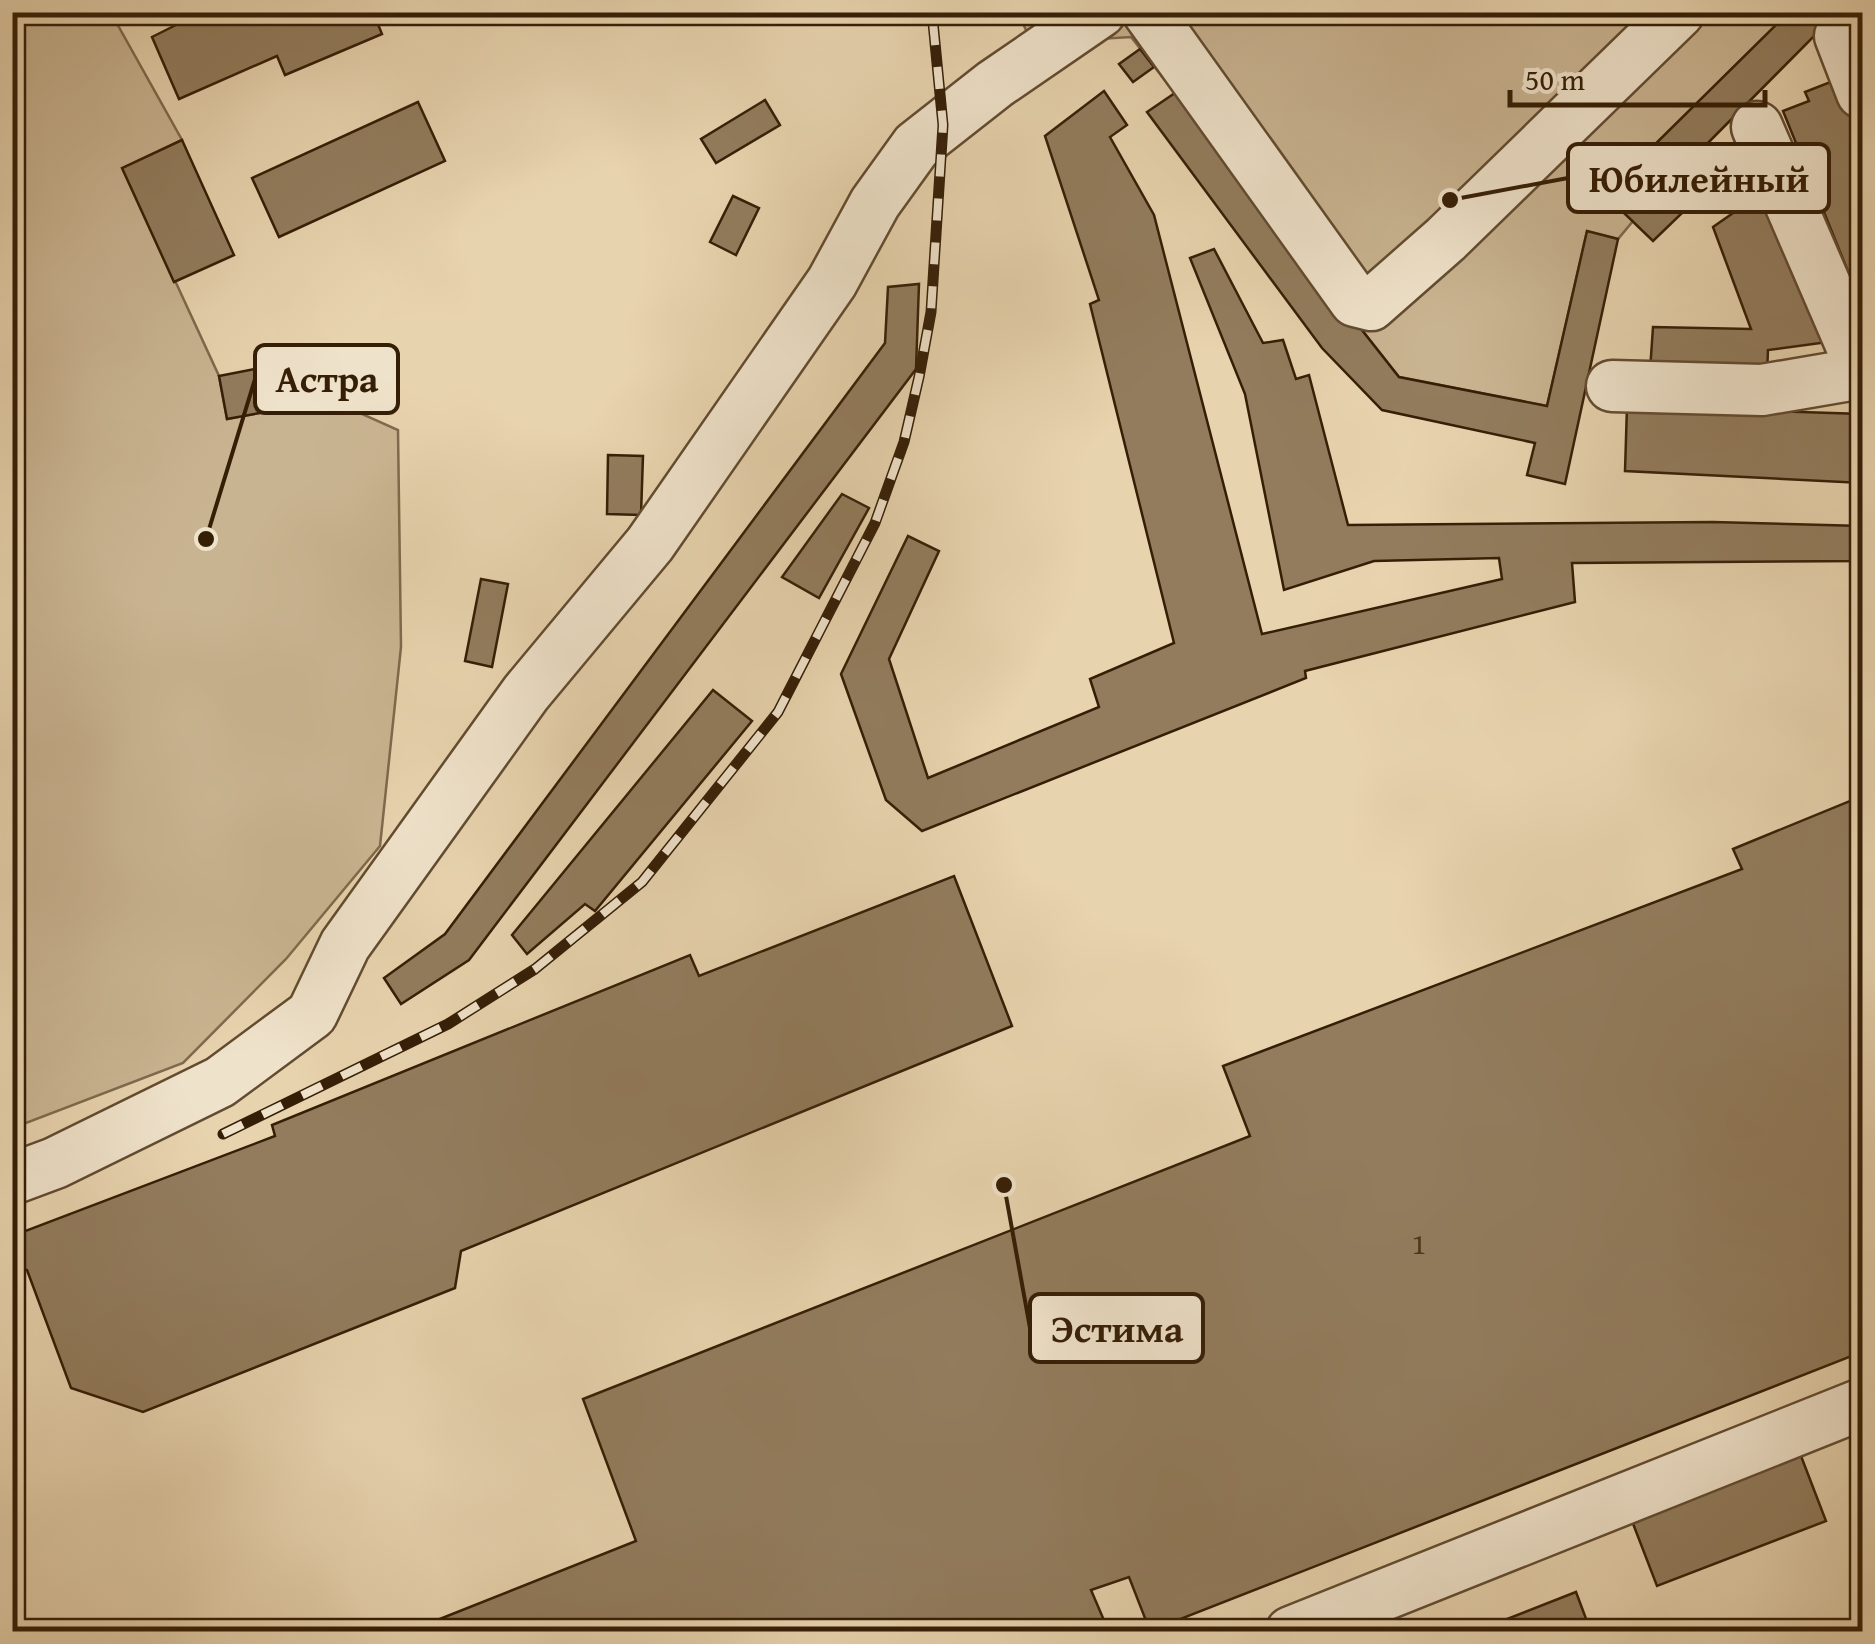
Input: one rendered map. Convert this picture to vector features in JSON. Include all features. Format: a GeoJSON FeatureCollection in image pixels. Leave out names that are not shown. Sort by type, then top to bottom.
{"type":"FeatureCollection","features":[{"type":"Feature","properties":{"kind":"street"},"geometry":{"type":"LineString","coordinates":[[1148,12],[1355,301],[1371,305],[1446,239],[1678,12]]}},
{"type":"Feature","properties":{"kind":"street"},"geometry":{"type":"LineString","coordinates":[[1840,36],[1862,93]]}},
{"type":"Feature","properties":{"kind":"street"},"geometry":{"type":"LineString","coordinates":[[12,1179],[55,1163],[220,1082],[312,1014],[345,945],[526,693],[650,544],[832,282],[875,202],[916,146],[994,84],[1083,38]]}},
{"type":"Feature","properties":{"kind":"street"},"geometry":{"type":"LineString","coordinates":[[1612,386],[1762,390],[1862,372],[1757,127]]}},
{"type":"Feature","properties":{"kind":"street"},"geometry":{"type":"LineString","coordinates":[[1291,1632],[1862,1404]]}},
{"type":"Feature","properties":{"kind":"shaded area"},"geometry":{"type":"Polygon","coordinates":[[[13,13],[111,13],[182,140],[123,168],[219,376],[227,419],[331,400],[398,430],[401,647],[380,846],[286,959],[183,1063],[13,1128],[13,13]]]}},
{"type":"Feature","properties":{"kind":"shaded area"},"geometry":{"type":"Polygon","coordinates":[[[1018,13],[1788,13],[1633,167],[1655,187],[1626,213],[1633,221],[1618,239],[1587,231],[1547,406],[1399,377],[1131,37],[1032,43],[1018,13]]]}},
{"type":"Feature","properties":{"kind":"building"},"geometry":{"type":"Polygon","coordinates":[[[202,12],[373,12],[382,34],[285,75],[277,56],[179,99],[152,37],[202,12]]]}},
{"type":"Feature","properties":{"kind":"building"},"geometry":{"type":"Polygon","coordinates":[[[1789,12],[1838,12],[1682,169],[1694,179],[1670,203],[1681,214],[1653,241],[1625,214],[1655,187],[1632,167],[1789,12]]]}},
{"type":"Feature","properties":{"kind":"building"},"geometry":{"type":"Polygon","coordinates":[[[1140,49],[1154,67],[1133,82],[1119,64],[1140,49]]]}},
{"type":"Feature","properties":{"kind":"building"},"geometry":{"type":"Polygon","coordinates":[[[1838,79],[1862,139],[1862,306],[1783,111],[1809,101],[1805,92],[1838,79]]]}},
{"type":"Feature","properties":{"kind":"building"},"geometry":{"type":"Polygon","coordinates":[[[1104,91],[1127,125],[1110,137],[1154,215],[1262,634],[1502,579],[1499,558],[1374,561],[1284,590],[1245,394],[1190,258],[1214,249],[1263,343],[1283,340],[1296,379],[1309,375],[1348,525],[1713,522],[1862,526],[1862,561],[1572,563],[1575,602],[1305,671],[1306,678],[922,831],[886,800],[841,674],[908,536],[939,551],[889,659],[928,778],[1099,707],[1090,679],[1174,643],[1090,304],[1099,300],[1045,136],[1104,91]]]}},
{"type":"Feature","properties":{"kind":"building"},"geometry":{"type":"Polygon","coordinates":[[[1175,93],[1399,377],[1547,406],[1587,231],[1618,239],[1565,484],[1527,475],[1535,443],[1382,410],[1322,348],[1147,112],[1175,93]]]}},
{"type":"Feature","properties":{"kind":"building"},"geometry":{"type":"Polygon","coordinates":[[[765,100],[780,125],[716,163],[701,139],[765,100]]]}},
{"type":"Feature","properties":{"kind":"building"},"geometry":{"type":"Polygon","coordinates":[[[418,102],[445,161],[279,237],[252,178],[418,102]]]}},
{"type":"Feature","properties":{"kind":"building"},"geometry":{"type":"Polygon","coordinates":[[[182,140],[234,255],[174,282],[122,168],[182,140]]]}},
{"type":"Feature","properties":{"kind":"building"},"geometry":{"type":"Polygon","coordinates":[[[1764,170],[1828,342],[1768,350],[1767,374],[1650,371],[1653,327],[1751,329],[1713,227],[1746,204],[1737,179],[1764,170]]]}},
{"type":"Feature","properties":{"kind":"building"},"geometry":{"type":"Polygon","coordinates":[[[733,196],[759,208],[736,255],[710,242],[733,196]]]}},
{"type":"Feature","properties":{"kind":"building"},"geometry":{"type":"Polygon","coordinates":[[[919,284],[916,369],[469,960],[401,1004],[384,978],[445,934],[885,343],[888,287],[919,284]]]}},
{"type":"Feature","properties":{"kind":"building"},"geometry":{"type":"Polygon","coordinates":[[[322,356],[331,400],[227,419],[219,376],[322,356]]]}},
{"type":"Feature","properties":{"kind":"building"},"geometry":{"type":"Polygon","coordinates":[[[1627,406],[1862,414],[1862,483],[1625,471],[1627,406]]]}},
{"type":"Feature","properties":{"kind":"building"},"geometry":{"type":"Polygon","coordinates":[[[608,455],[643,456],[641,515],[607,514],[608,455]]]}},
{"type":"Feature","properties":{"kind":"building"},"geometry":{"type":"Polygon","coordinates":[[[842,494],[869,508],[819,598],[782,577],[842,494]]]}},
{"type":"Feature","properties":{"kind":"building"},"geometry":{"type":"Polygon","coordinates":[[[481,579],[508,584],[492,667],[465,661],[481,579]]]}},
{"type":"Feature","properties":{"kind":"building"},"geometry":{"type":"Polygon","coordinates":[[[713,690],[752,721],[595,911],[585,904],[527,954],[512,935],[713,690]]]}},
{"type":"Feature","properties":{"kind":"building"},"geometry":{"type":"Polygon","coordinates":[[[1862,796],[1862,1352],[1150,1631],[1129,1577],[1091,1590],[1109,1632],[407,1632],[636,1541],[583,1399],[1250,1136],[1223,1066],[1742,869],[1733,849],[1862,796]]]}},
{"type":"Feature","properties":{"kind":"building"},"geometry":{"type":"Polygon","coordinates":[[[954,876],[1012,1026],[461,1251],[455,1288],[143,1412],[71,1388],[27,1270],[12,1267],[12,1236],[275,1136],[272,1125],[690,955],[699,976],[954,876]]]}},
{"type":"Feature","properties":{"kind":"building"},"geometry":{"type":"Polygon","coordinates":[[[1801,1456],[1826,1521],[1657,1586],[1632,1521],[1801,1456]]]}},
{"type":"Feature","properties":{"kind":"building"},"geometry":{"type":"Polygon","coordinates":[[[1576,1592],[1591,1632],[1474,1632],[1576,1592]]]}},
{"type":"Feature","properties":{"kind":"railway"},"geometry":{"type":"LineString","coordinates":[[223,1134],[448,1024],[535,969],[642,882],[778,712],[875,523],[904,442],[919,377],[931,312],[943,125],[932,12]]}},
{"type":"Feature","properties":{"kind":"place","name":"Юбилейный"},"geometry":{"type":"Point","coordinates":[1450,200]}},
{"type":"Feature","properties":{"kind":"place","name":"Астра"},"geometry":{"type":"Point","coordinates":[206,539]}},
{"type":"Feature","properties":{"kind":"place","name":"Эстима"},"geometry":{"type":"Point","coordinates":[1004,1185]}}]}
